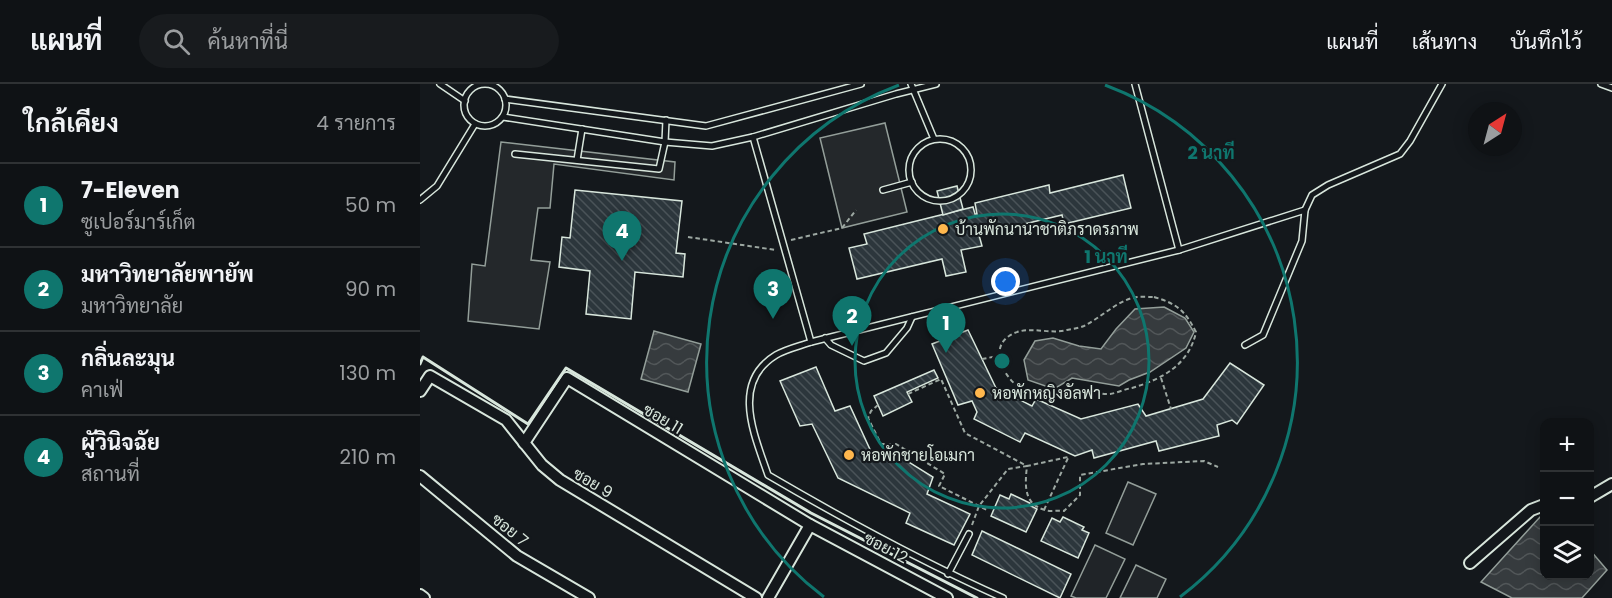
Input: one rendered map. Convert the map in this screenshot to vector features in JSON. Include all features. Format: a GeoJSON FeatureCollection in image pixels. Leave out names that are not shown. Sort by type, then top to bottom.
{"type":"FeatureCollection","features":[{"type":"Feature","properties":{"kind":"street","name":"ซอย 9"},"geometry":{"type":"LineString","coordinates":[[420,391],[430,376],[506,420],[542,465],[560,480],[756,598]]}},
{"type":"Feature","properties":{"kind":"street","name":"ซอย 11"},"geometry":{"type":"LineString","coordinates":[[524,442],[567,378],[810,525]]}},
{"type":"Feature","properties":{"kind":"street","name":"ซอย 7"},"geometry":{"type":"LineString","coordinates":[[420,476],[517,556],[589,598]]}},
{"type":"Feature","properties":{"kind":"street"},"geometry":{"type":"LineString","coordinates":[[1594,494],[1612,484]]}},
{"type":"Feature","properties":{"kind":"street"},"geometry":{"type":"LineString","coordinates":[[1470,563],[1531,510],[1540,507]]}},
{"type":"Feature","properties":{"kind":"street"},"geometry":{"type":"LineString","coordinates":[[768,598],[810,525]]}},
{"type":"Feature","properties":{"kind":"street","name":"ซอย 12"},"geometry":{"type":"LineString","coordinates":[[810,525],[947,598]]}},
{"type":"Feature","properties":{"kind":"street"},"geometry":{"type":"LineString","coordinates":[[420,595],[424,598]]}},
{"type":"Feature","properties":{"kind":"lane"},"geometry":{"type":"LineString","coordinates":[[440,84],[465,101]]}},
{"type":"Feature","properties":{"kind":"lane"},"geometry":{"type":"LineString","coordinates":[[485,84],[494,86],[501,92],[507,106],[503,117],[488,126],[475,124],[466,114],[465,101],[472,86],[485,84]]}},
{"type":"Feature","properties":{"kind":"lane"},"geometry":{"type":"LineString","coordinates":[[505,99],[706,126],[861,84]]}},
{"type":"Feature","properties":{"kind":"lane"},"geometry":{"type":"LineString","coordinates":[[503,117],[665,142],[712,146],[753,137],[912,87],[936,84]]}},
{"type":"Feature","properties":{"kind":"lane"},"geometry":{"type":"LineString","coordinates":[[1135,84],[1179,250]]}},
{"type":"Feature","properties":{"kind":"lane"},"geometry":{"type":"LineString","coordinates":[[1245,345],[1263,335],[1302,241],[1305,210],[1312,195],[1328,185],[1400,154],[1410,141],[1442,84]]}},
{"type":"Feature","properties":{"kind":"lane"},"geometry":{"type":"LineString","coordinates":[[1601,84],[1612,88]]}},
{"type":"Feature","properties":{"kind":"lane"},"geometry":{"type":"LineString","coordinates":[[912,87],[934,139]]}},
{"type":"Feature","properties":{"kind":"lane"},"geometry":{"type":"LineString","coordinates":[[515,154],[659,169],[665,142],[666,120]]}},
{"type":"Feature","properties":{"kind":"lane"},"geometry":{"type":"LineString","coordinates":[[420,200],[437,186],[475,124]]}},
{"type":"Feature","properties":{"kind":"lane"},"geometry":{"type":"LineString","coordinates":[[577,160],[582,129]]}},
{"type":"Feature","properties":{"kind":"lane"},"geometry":{"type":"LineString","coordinates":[[753,137],[811,342]]}},
{"type":"Feature","properties":{"kind":"lane"},"geometry":{"type":"LineString","coordinates":[[945,138],[955,142],[964,148],[970,158],[971,179],[966,189],[958,196],[948,200],[937,201],[918,192],[909,173],[912,155],[918,148],[934,139],[945,138]]}},
{"type":"Feature","properties":{"kind":"lane"},"geometry":{"type":"LineString","coordinates":[[883,190],[912,182]]}},
{"type":"Feature","properties":{"kind":"lane"},"geometry":{"type":"LineString","coordinates":[[1003,598],[948,574],[844,519],[768,475],[751,425],[748,400],[756,372],[776,355],[811,342],[1179,250],[1305,210]]}},
{"type":"Feature","properties":{"kind":"lane"},"geometry":{"type":"LineString","coordinates":[[825,338],[831,345],[864,361],[886,353],[907,328],[912,317]]}},
{"type":"Feature","properties":{"kind":"lane"},"geometry":{"type":"LineString","coordinates":[[948,574],[969,534]]}},
{"type":"Feature","properties":{"kind":"path"},"geometry":{"type":"LineString","coordinates":[[688,237],[774,251],[784,245],[842,228],[856,210]]}},
{"type":"Feature","properties":{"kind":"path"},"geometry":{"type":"LineString","coordinates":[[1154,297],[1171,302],[1186,314],[1196,332],[1194,345],[1184,360],[1161,378],[1109,394],[1078,390],[1057,394],[1031,394],[1019,387],[1006,374],[998,356],[1001,344],[1010,335],[1029,330],[1062,331],[1083,326],[1132,298],[1154,297]]}},
{"type":"Feature","properties":{"kind":"path"},"geometry":{"type":"LineString","coordinates":[[982,359],[998,356]]}},
{"type":"Feature","properties":{"kind":"path"},"geometry":{"type":"LineString","coordinates":[[1161,378],[1171,409]]}},
{"type":"Feature","properties":{"kind":"path"},"geometry":{"type":"LineString","coordinates":[[908,394],[941,379],[965,433],[1027,466]]}},
{"type":"Feature","properties":{"kind":"path"},"geometry":{"type":"LineString","coordinates":[[878,405],[871,411],[868,418],[881,444],[896,444],[945,474],[939,486],[987,510]]}},
{"type":"Feature","properties":{"kind":"path"},"geometry":{"type":"LineString","coordinates":[[969,534],[979,506],[1008,469],[1068,457],[1044,510]]}},
{"type":"Feature","properties":{"kind":"path"},"geometry":{"type":"LineString","coordinates":[[1027,466],[1024,484],[1029,499],[1044,510],[1064,511],[1080,495],[1080,475],[1143,464],[1204,461],[1218,467]]}},
{"type":"Feature","properties":{"kind":"shaded area"},"geometry":{"type":"Polygon","coordinates":[[[885,123],[907,212],[842,228],[820,138],[885,123]]]}},
{"type":"Feature","properties":{"kind":"shaded area"},"geometry":{"type":"Polygon","coordinates":[[[501,142],[675,162],[674,180],[554,164],[550,208],[538,208],[531,260],[550,262],[539,329],[468,321],[472,264],[485,266],[501,142]]]}},
{"type":"Feature","properties":{"kind":"shaded area"},"geometry":{"type":"Polygon","coordinates":[[[1128,482],[1156,494],[1133,545],[1106,533],[1128,482]]]}},
{"type":"Feature","properties":{"kind":"shaded area"},"geometry":{"type":"Polygon","coordinates":[[[1095,545],[1125,559],[1106,598],[1071,596],[1095,545]]]}},
{"type":"Feature","properties":{"kind":"shaded area"},"geometry":{"type":"Polygon","coordinates":[[[1136,565],[1166,579],[1157,598],[1120,598],[1136,565]]]}},
{"type":"Feature","properties":{"kind":"water"},"geometry":{"type":"Polygon","coordinates":[[[1164,307],[1185,318],[1194,332],[1186,348],[1150,372],[1119,386],[1072,378],[1054,389],[1028,380],[1024,360],[1035,341],[1053,338],[1079,346],[1101,349],[1135,309],[1164,307]]]}},
{"type":"Feature","properties":{"kind":"water"},"geometry":{"type":"Polygon","coordinates":[[[654,331],[701,344],[688,392],[641,379],[654,331]]]}},
{"type":"Feature","properties":{"kind":"water"},"geometry":{"type":"Polygon","coordinates":[[[1540,517],[1540,580],[1594,580],[1594,555],[1607,570],[1582,598],[1512,598],[1481,582],[1540,517]]]}},
{"type":"Feature","properties":{"kind":"building","name":"บ้านพักนานาชาติภราดรภาพ"},"geometry":{"type":"Polygon","coordinates":[[[1123,175],[1131,208],[1064,224],[1062,215],[979,235],[982,246],[961,250],[966,272],[946,276],[942,259],[857,279],[849,248],[867,244],[864,234],[973,207],[977,214],[975,203],[1049,185],[1050,193],[1123,175]]]}},
{"type":"Feature","properties":{"kind":"building","name":"บ้านพักนานาชาติภราดรภาพ"},"geometry":{"type":"Polygon","coordinates":[[[957,186],[963,209],[943,215],[937,191],[957,186]]]}},
{"type":"Feature","properties":{"kind":"building"},"geometry":{"type":"Polygon","coordinates":[[[575,190],[682,201],[676,253],[685,254],[683,277],[635,272],[631,319],[586,314],[590,271],[559,267],[562,237],[570,238],[575,190]]]}},
{"type":"Feature","properties":{"kind":"building","name":"หอพักหญิงอัลฟา"},"geometry":{"type":"Polygon","coordinates":[[[968,330],[996,388],[1032,406],[1036,399],[1081,419],[1138,404],[1146,416],[1203,399],[1230,363],[1264,385],[1237,424],[1232,420],[1217,425],[1219,436],[1159,451],[1156,441],[1094,458],[1092,450],[1075,456],[1025,433],[1020,442],[974,419],[977,412],[972,401],[958,405],[932,344],[968,330]]]}},
{"type":"Feature","properties":{"kind":"building","name":"หอพักชายโอเมกา"},"geometry":{"type":"Polygon","coordinates":[[[816,367],[835,411],[850,406],[874,458],[891,451],[933,477],[927,494],[970,514],[954,545],[906,523],[910,513],[838,478],[812,424],[800,426],[780,381],[816,367]]]}},
{"type":"Feature","properties":{"kind":"building"},"geometry":{"type":"Polygon","coordinates":[[[934,370],[938,378],[907,392],[912,402],[883,416],[874,396],[934,370]]]}},
{"type":"Feature","properties":{"kind":"building"},"geometry":{"type":"Polygon","coordinates":[[[1011,494],[1037,509],[1026,532],[991,516],[1000,495],[1009,499],[1011,494]]]}},
{"type":"Feature","properties":{"kind":"building"},"geometry":{"type":"Polygon","coordinates":[[[1063,517],[1084,527],[1082,530],[1089,533],[1078,558],[1041,541],[1052,518],[1060,522],[1063,517]]]}},
{"type":"Feature","properties":{"kind":"building"},"geometry":{"type":"Polygon","coordinates":[[[982,531],[1071,574],[1060,598],[972,555],[982,531]]]}},
{"type":"Feature","properties":{"kind":"wall"},"geometry":{"type":"LineString","coordinates":[[420,364],[423,357],[528,424],[566,368],[811,513],[977,598]]}},
{"type":"Feature","properties":{"kind":"place","name":"บ้านพักนานาชาติภราดรภาพ"},"geometry":{"type":"Point","coordinates":[943,229]}},
{"type":"Feature","properties":{"kind":"place","name":"ผัูวินิจฉัย"},"geometry":{"type":"Point","coordinates":[622,261]}},
{"type":"Feature","properties":{"kind":"place","name":"กลิ่นละมุน"},"geometry":{"type":"Point","coordinates":[773,319]}},
{"type":"Feature","properties":{"kind":"place","name":"มหาวิทยาลัยพายัพ"},"geometry":{"type":"Point","coordinates":[852,346]}},
{"type":"Feature","properties":{"kind":"place","name":"7-Eleven"},"geometry":{"type":"Point","coordinates":[946,353]}},
{"type":"Feature","properties":{"kind":"place","name":"หอพักหญิงอัลฟา"},"geometry":{"type":"Point","coordinates":[980,393]}},
{"type":"Feature","properties":{"kind":"place","name":"หอพักชายโอเมกา"},"geometry":{"type":"Point","coordinates":[849,455]}}]}
